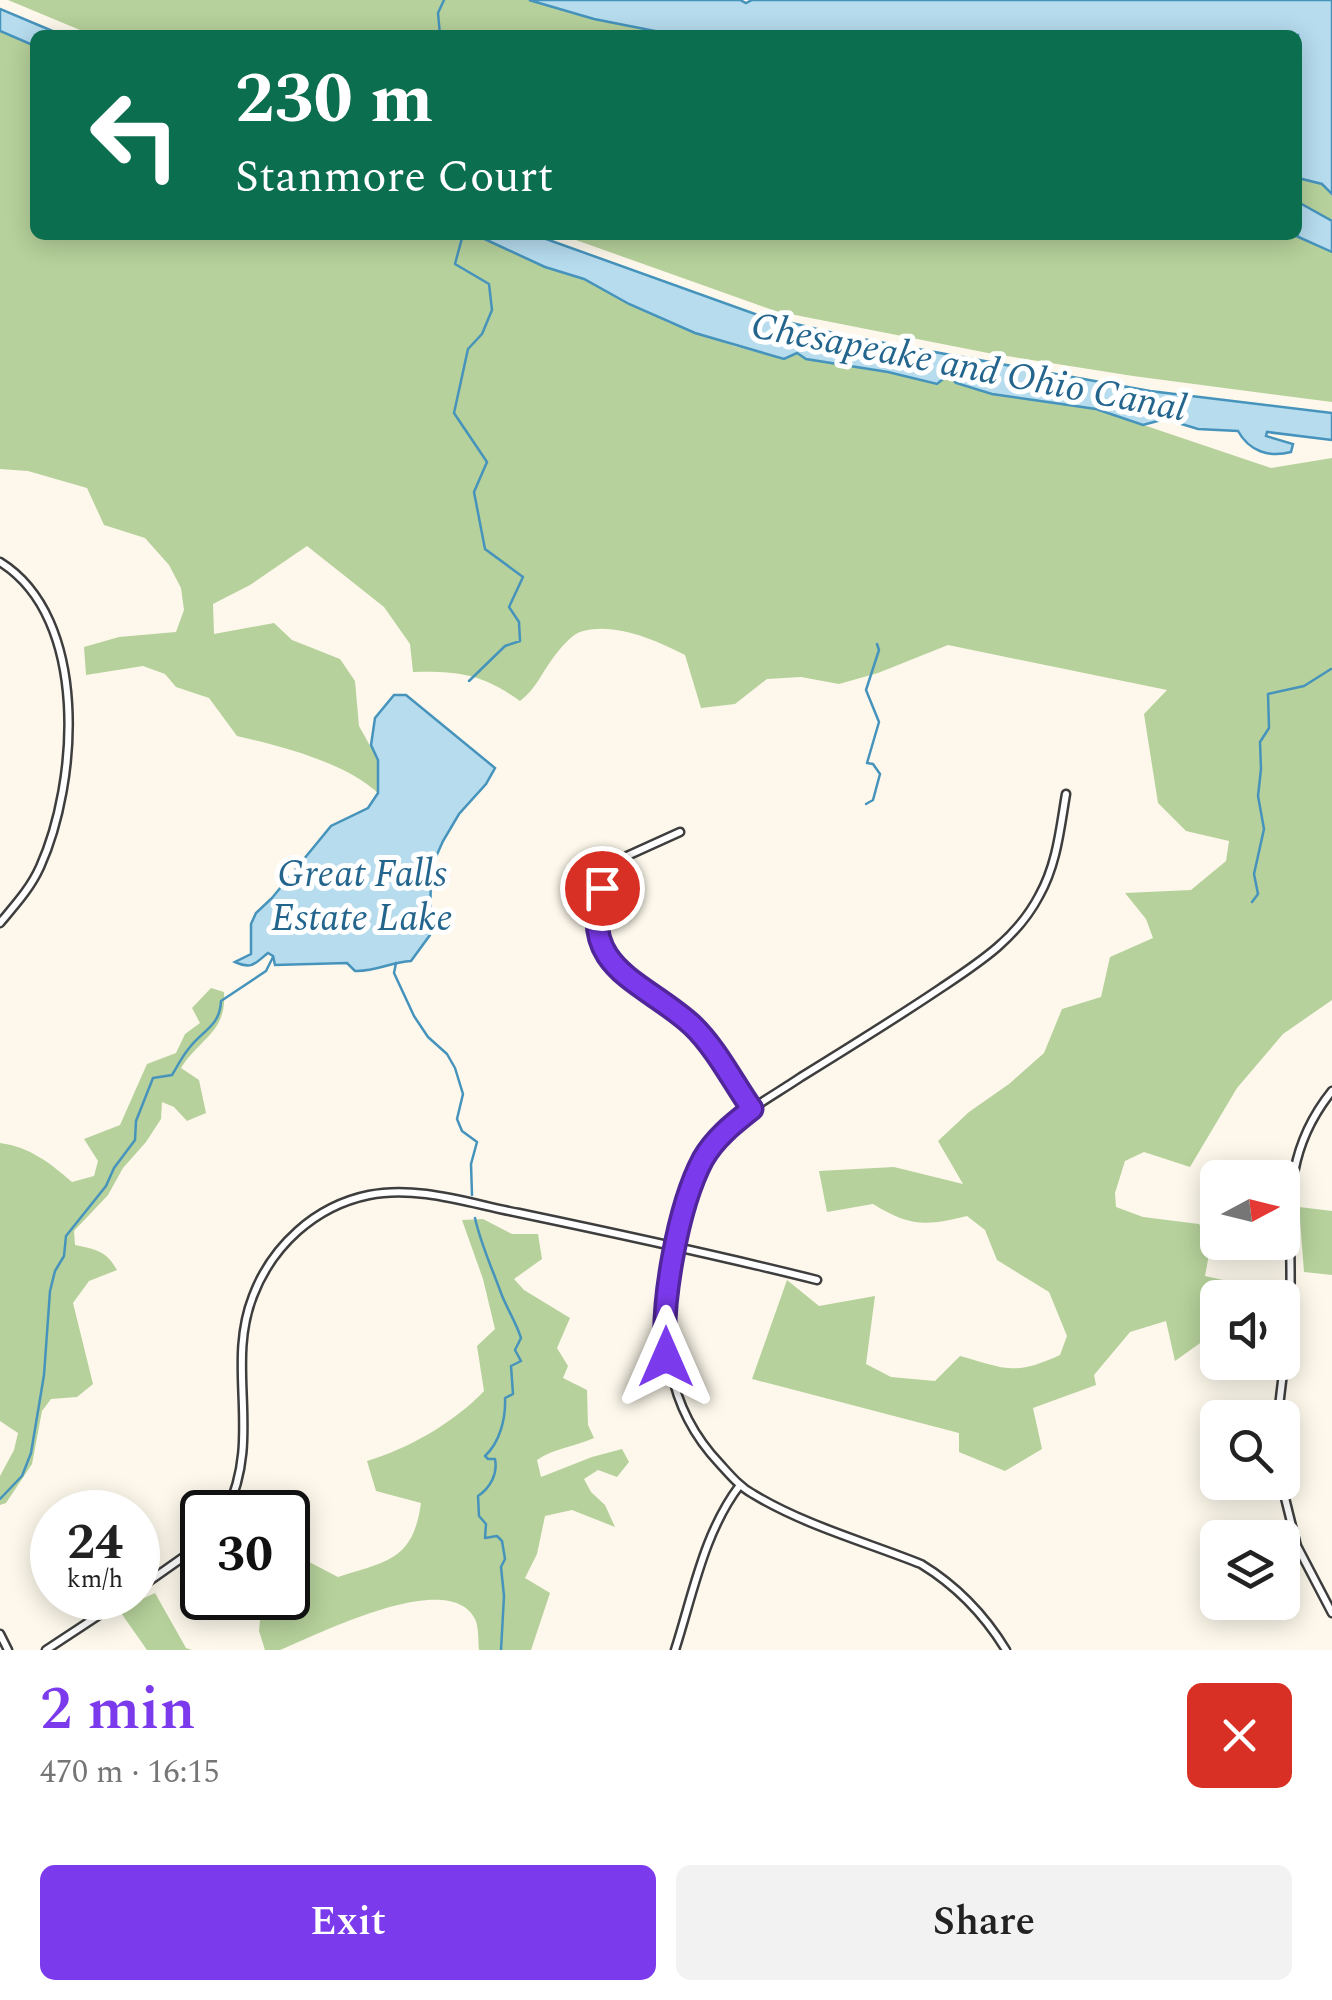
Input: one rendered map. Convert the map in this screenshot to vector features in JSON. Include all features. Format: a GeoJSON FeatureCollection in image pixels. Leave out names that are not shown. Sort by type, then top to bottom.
{"type":"FeatureCollection","features":[{"type":"Feature","properties":{"kind":"street"},"geometry":{"type":"LineString","coordinates":[[0,562],[32,592],[56,631],[68,697],[66,762],[51,841],[29,889],[0,924]]}},
{"type":"Feature","properties":{"kind":"street"},"geometry":{"type":"LineString","coordinates":[[1006,1650],[989,1622],[957,1589],[921,1564],[785,1510],[740,1485],[703,1446],[684,1414],[672,1382],[664,1323],[677,1246],[691,1188],[703,1159],[726,1129],[752,1109],[991,954],[1014,932],[1042,892],[1055,856],[1066,794]]}},
{"type":"Feature","properties":{"kind":"street"},"geometry":{"type":"LineString","coordinates":[[680,832],[627,856],[600,890],[597,928],[604,952],[616,970],[693,1026],[752,1109]]}},
{"type":"Feature","properties":{"kind":"street"},"geometry":{"type":"LineString","coordinates":[[1280,1400],[1290,1308],[1288,1208],[1292,1183],[1312,1120],[1332,1091]]}},
{"type":"Feature","properties":{"kind":"street"},"geometry":{"type":"LineString","coordinates":[[236,1490],[242,1475],[245,1436],[242,1360],[250,1301],[262,1273],[283,1245],[322,1213],[369,1196],[417,1193],[677,1246],[817,1280]]}},
{"type":"Feature","properties":{"kind":"street"},"geometry":{"type":"LineString","coordinates":[[675,1650],[713,1529],[740,1485]]}},
{"type":"Feature","properties":{"kind":"street"},"geometry":{"type":"LineString","coordinates":[[1286,1500],[1297,1546],[1332,1613]]}},
{"type":"Feature","properties":{"kind":"street"},"geometry":{"type":"LineString","coordinates":[[46,1650],[92,1620]]}},
{"type":"Feature","properties":{"kind":"street"},"geometry":{"type":"LineString","coordinates":[[0,1634],[8,1650]]}},
{"type":"Feature","properties":{"kind":"green space"},"geometry":{"type":"Polygon","coordinates":[[[8,0],[529,0],[650,30],[80,30],[8,0]]]}},
{"type":"Feature","properties":{"kind":"green space"},"geometry":{"type":"Polygon","coordinates":[[[0,31],[30,44],[30,240],[487,240],[545,267],[584,279],[669,323],[784,359],[796,353],[806,359],[936,384],[948,375],[992,394],[1096,409],[1271,468],[1332,458],[1332,1000],[1283,1034],[1237,1088],[1190,1167],[1144,1152],[1125,1161],[1115,1193],[1116,1207],[1143,1217],[1200,1226],[1200,1260],[1208,1260],[1205,1276],[1223,1280],[1200,1280],[1200,1343],[1175,1361],[1166,1321],[1130,1332],[1094,1375],[1096,1385],[1033,1408],[1042,1449],[1005,1471],[959,1452],[959,1433],[752,1379],[787,1280],[819,1306],[875,1296],[866,1364],[891,1377],[935,1381],[960,1356],[1021,1368],[1060,1355],[1067,1336],[1049,1292],[997,1260],[985,1230],[967,1216],[940,1222],[908,1221],[873,1204],[827,1212],[819,1171],[894,1167],[963,1184],[938,1141],[1044,1053],[1062,1009],[1101,997],[1110,957],[1153,938],[1146,919],[1125,893],[1191,890],[1226,861],[1229,841],[1186,831],[1158,803],[1144,714],[1167,690],[948,645],[839,684],[801,677],[767,679],[735,704],[701,708],[685,655],[620,630],[593,629],[573,636],[520,701],[470,676],[413,672],[410,644],[384,607],[307,546],[250,585],[213,604],[214,634],[274,623],[292,640],[340,659],[355,681],[359,726],[378,760],[378,793],[330,764],[237,736],[209,698],[176,687],[165,674],[143,666],[86,675],[84,647],[119,637],[176,632],[184,610],[181,588],[169,565],[145,538],[104,525],[87,488],[28,471],[0,469],[0,31]]]}},
{"type":"Feature","properties":{"kind":"green space"},"geometry":{"type":"Polygon","coordinates":[[[1302,179],[1322,184],[1332,194],[1332,221],[1302,204],[1302,179]]]}},
{"type":"Feature","properties":{"kind":"green space"},"geometry":{"type":"Polygon","coordinates":[[[1302,239],[1332,252],[1332,402],[988,353],[775,311],[576,240],[1302,239]]]}},
{"type":"Feature","properties":{"kind":"green space"},"geometry":{"type":"Polygon","coordinates":[[[211,988],[224,992],[221,1017],[181,1068],[199,1080],[206,1113],[187,1121],[174,1107],[162,1102],[161,1119],[146,1142],[123,1168],[108,1195],[74,1231],[75,1245],[100,1252],[117,1270],[89,1281],[73,1303],[93,1384],[77,1397],[51,1399],[42,1411],[32,1464],[6,1503],[0,1505],[0,1476],[18,1433],[0,1421],[0,1143],[30,1152],[72,1182],[94,1176],[98,1161],[84,1139],[120,1125],[147,1064],[176,1053],[185,1034],[200,1023],[192,1008],[211,988]]]}},
{"type":"Feature","properties":{"kind":"green space"},"geometry":{"type":"Polygon","coordinates":[[[1300,1207],[1332,1211],[1332,1275],[1304,1272],[1300,1207]]]}},
{"type":"Feature","properties":{"kind":"green space"},"geometry":{"type":"Polygon","coordinates":[[[483,1219],[512,1234],[538,1234],[542,1259],[514,1279],[524,1290],[570,1318],[557,1348],[568,1366],[563,1378],[587,1390],[588,1425],[594,1438],[537,1460],[541,1477],[622,1449],[629,1462],[617,1477],[598,1470],[584,1479],[605,1505],[615,1527],[572,1510],[545,1516],[537,1554],[525,1578],[550,1593],[531,1650],[479,1650],[475,1619],[461,1605],[439,1600],[382,1609],[280,1650],[265,1650],[260,1620],[310,1620],[310,1562],[338,1577],[384,1562],[412,1537],[421,1503],[376,1491],[367,1461],[430,1433],[484,1391],[477,1346],[495,1329],[483,1279],[462,1220],[483,1219]]]}},
{"type":"Feature","properties":{"kind":"green space"},"geometry":{"type":"Polygon","coordinates":[[[160,1602],[186,1648],[192,1650],[147,1650],[126,1620],[160,1620],[160,1602]]]}},
{"type":"Feature","properties":{"kind":"water"},"geometry":{"type":"Polygon","coordinates":[[[529,0],[1332,0],[1332,194],[1322,184],[1302,179],[1302,30],[650,30],[529,0]]]}},
{"type":"Feature","properties":{"kind":"water"},"geometry":{"type":"Polygon","coordinates":[[[0,9],[50,30],[30,30],[30,44],[0,31],[0,9]]]}},
{"type":"Feature","properties":{"kind":"water"},"geometry":{"type":"Polygon","coordinates":[[[1302,204],[1332,221],[1332,252],[1302,239],[1302,204]]]}},
{"type":"Feature","properties":{"kind":"water","name":"Chesapeake and Ohio Canal"},"geometry":{"type":"Polygon","coordinates":[[[487,240],[549,240],[755,314],[846,336],[1150,391],[1332,413],[1332,440],[1267,432],[1266,436],[1293,444],[1291,452],[1267,453],[1248,444],[1238,431],[1198,429],[1165,419],[1143,425],[1096,409],[992,394],[956,383],[948,375],[937,384],[806,359],[797,353],[784,359],[695,333],[584,279],[545,267],[487,240]]]}},
{"type":"Feature","properties":{"kind":"water","name":"Great Falls Estate Lake"},"geometry":{"type":"Polygon","coordinates":[[[394,695],[406,695],[495,768],[459,814],[431,868],[430,935],[411,961],[369,970],[355,971],[347,963],[275,965],[268,953],[250,965],[235,962],[251,954],[251,924],[256,913],[331,826],[368,808],[378,793],[378,760],[371,745],[375,718],[394,695]]]}},
{"type":"Feature","properties":{"kind":"waterway"},"geometry":{"type":"LineString","coordinates":[[440,30],[438,13],[444,0]]}},
{"type":"Feature","properties":{"kind":"waterway"},"geometry":{"type":"LineString","coordinates":[[461,240],[455,264],[489,284],[492,310],[482,334],[468,349],[454,413],[487,462],[474,492],[485,549],[523,577],[509,607],[519,622],[520,641],[505,646],[469,681]]}},
{"type":"Feature","properties":{"kind":"waterway"},"geometry":{"type":"LineString","coordinates":[[866,804],[873,800],[880,774],[873,764],[867,763],[879,722],[866,690],[879,650],[877,644]]}},
{"type":"Feature","properties":{"kind":"waterway"},"geometry":{"type":"LineString","coordinates":[[1252,902],[1258,894],[1254,874],[1264,829],[1258,796],[1260,742],[1269,728],[1268,694],[1304,686],[1331,669]]}},
{"type":"Feature","properties":{"kind":"waterway"},"geometry":{"type":"LineString","coordinates":[[0,1499],[22,1476],[31,1453],[44,1375],[50,1291],[64,1256],[66,1236],[106,1186],[135,1140],[136,1121],[153,1078],[172,1075],[187,1050],[214,1022],[221,1001],[266,971],[273,957]]}},
{"type":"Feature","properties":{"kind":"waterway"},"geometry":{"type":"LineString","coordinates":[[396,963],[394,973],[414,1016],[455,1068],[463,1094],[457,1119],[462,1131],[477,1142],[471,1164],[472,1195]]}},
{"type":"Feature","properties":{"kind":"waterway"},"geometry":{"type":"LineString","coordinates":[[475,1218],[521,1338],[515,1350],[521,1361],[511,1366],[513,1394],[505,1398],[501,1429],[485,1456],[495,1459],[494,1475],[478,1496],[479,1516],[486,1524],[485,1538],[497,1536],[502,1541],[505,1559],[501,1567],[501,1650]]}},
{"type":"Feature","properties":{"kind":"route"},"geometry":{"type":"LineString","coordinates":[[602,888],[597,928],[604,952],[616,970],[693,1026],[752,1109],[716,1141],[703,1159],[691,1188],[668,1288],[666,1357]]}}]}
